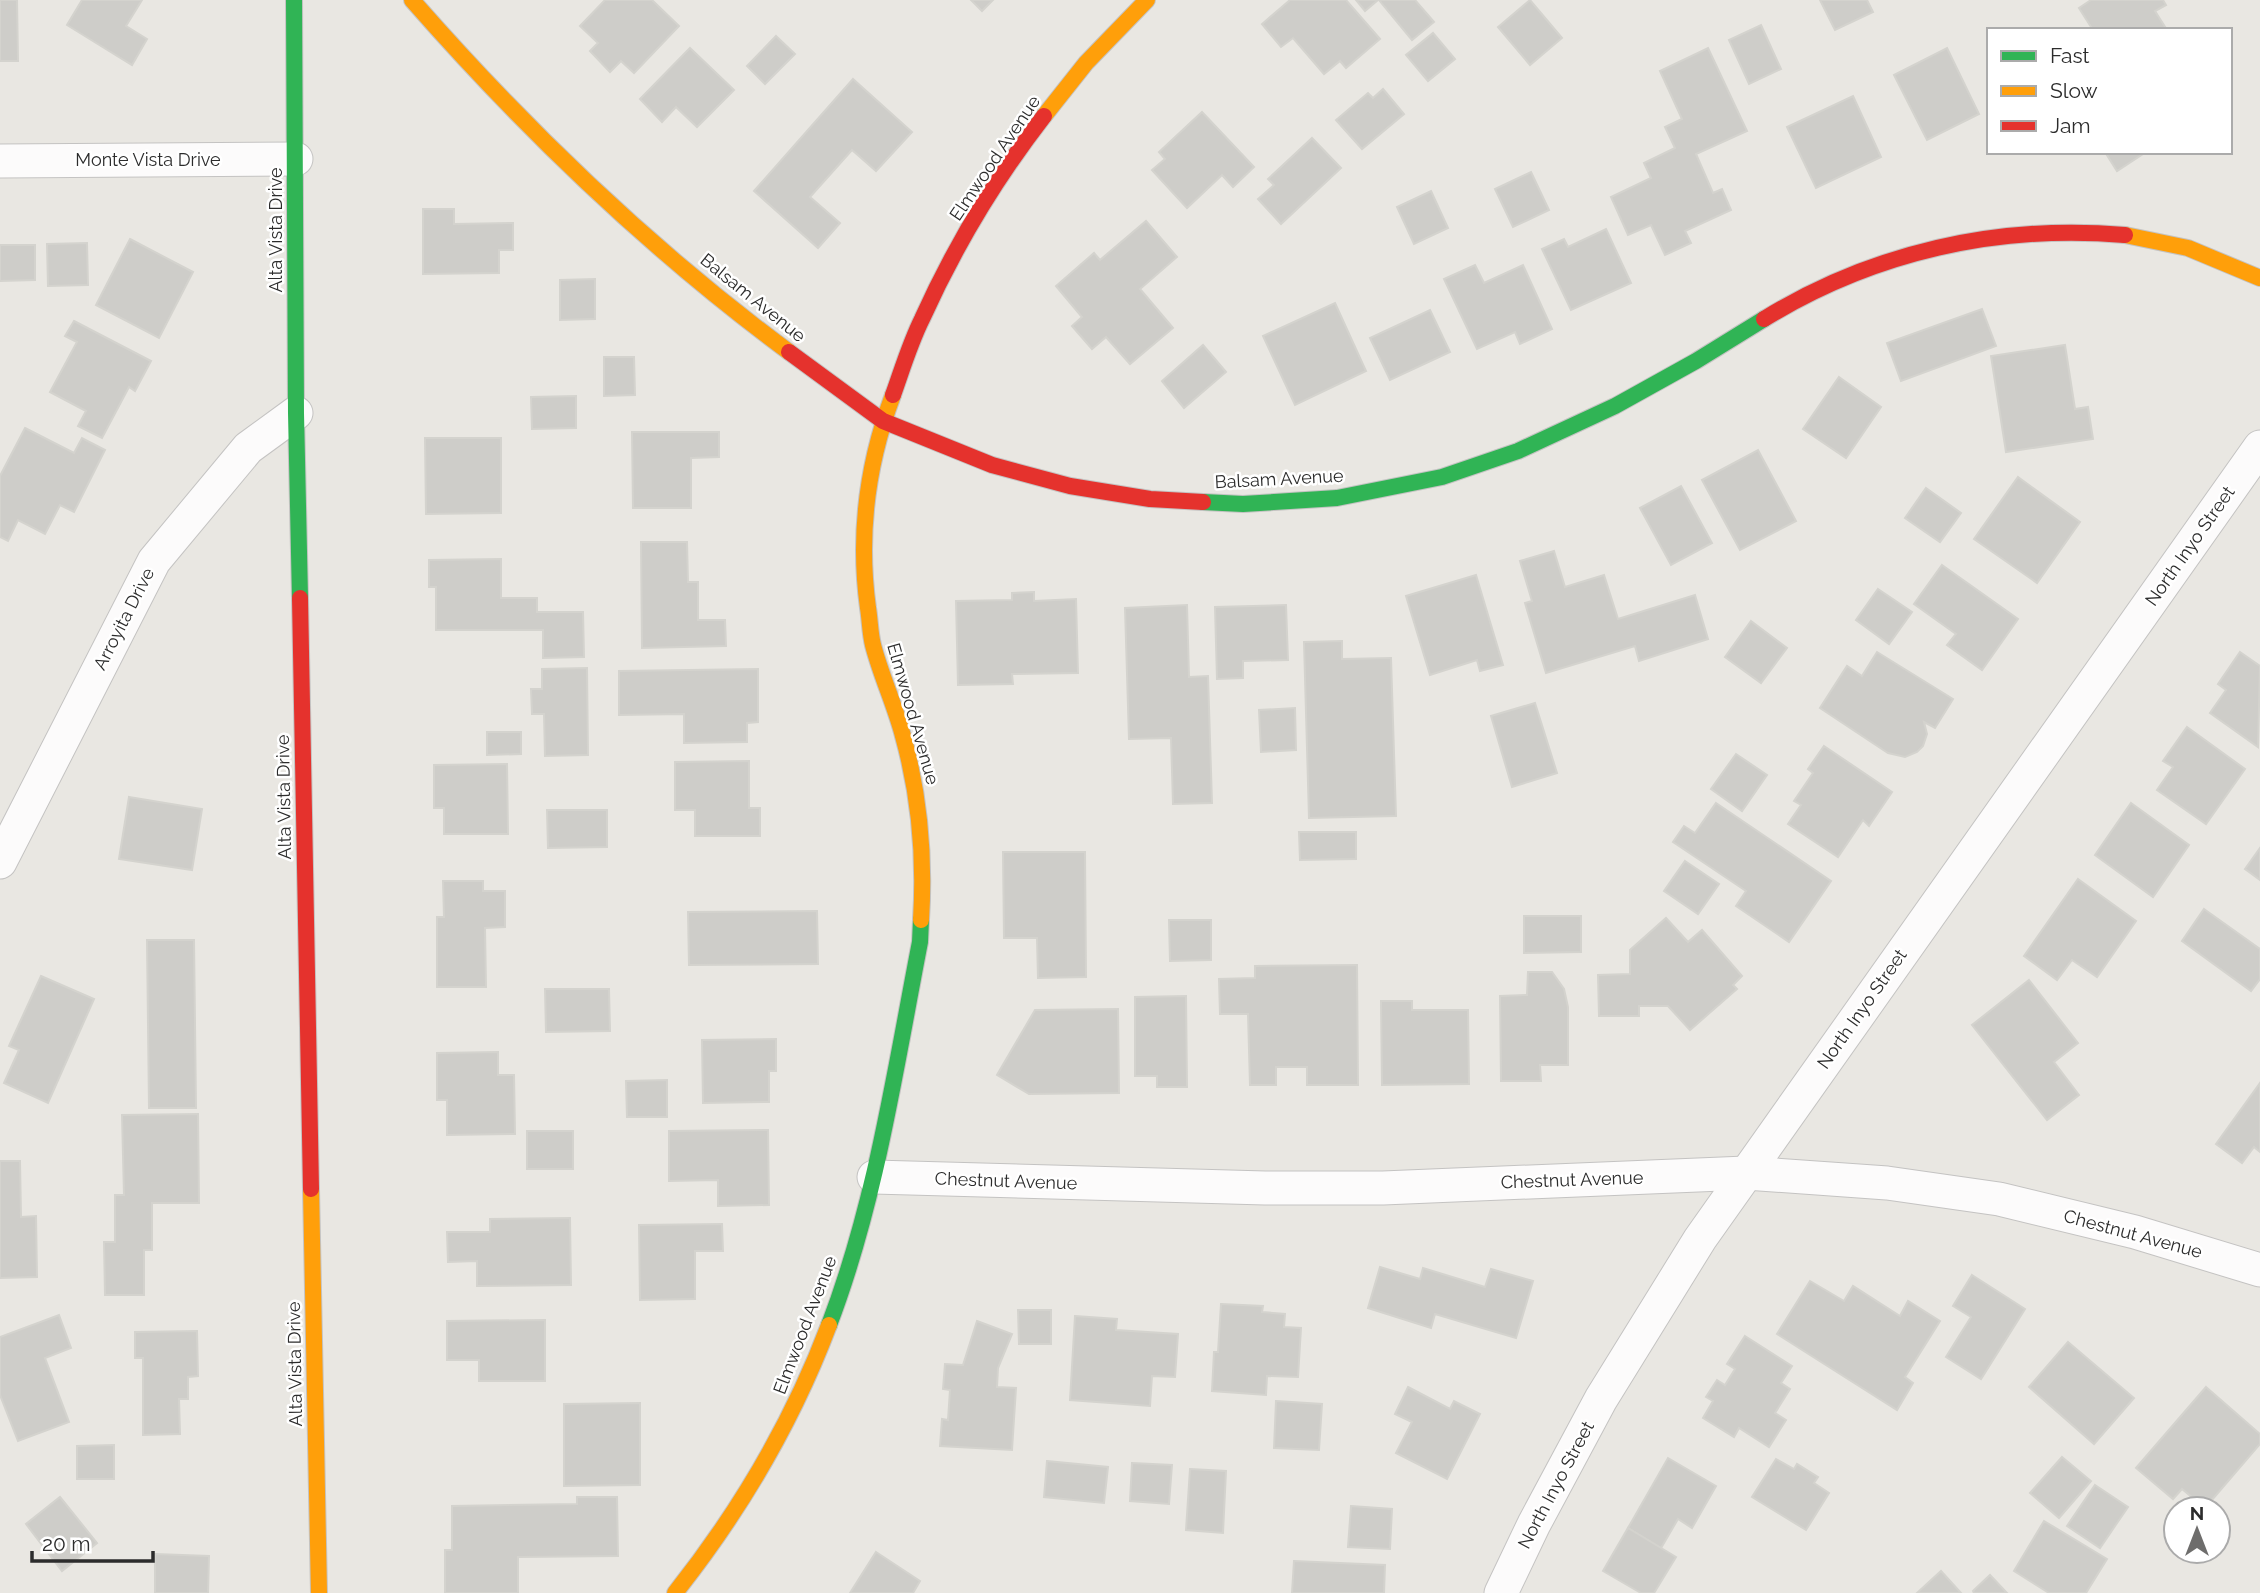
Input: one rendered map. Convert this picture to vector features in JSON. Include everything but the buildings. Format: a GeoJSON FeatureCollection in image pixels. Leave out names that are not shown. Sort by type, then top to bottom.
{"type":"FeatureCollection","features":[{"type":"Feature","properties":{"kind":"street","name":"Alta Vista Drive"},"geometry":{"type":"LineString","coordinates":[[295,0],[296,413],[319,1593]]}},
{"type":"Feature","properties":{"kind":"street","name":"Balsam Avenue"},"geometry":{"type":"LineString","coordinates":[[412,0],[466,62],[564,160],[667,254],[774,341],[883,421],[992,465],[1070,486],[1110,493],[1150,499],[1243,504],[1337,498],[1442,477],[1518,451],[1615,406],[1696,361],[1787,305],[1853,273],[1923,250],[1996,236],[2067,232],[2124,235],[2188,248],[2260,278]]}},
{"type":"Feature","properties":{"kind":"street","name":"Elmwood Avenue"},"geometry":{"type":"LineString","coordinates":[[675,1593],[711,1548],[765,1464],[810,1375],[846,1281],[874,1177],[920,942],[924,873],[918,804],[903,736],[873,644],[863,573],[865,501],[883,421],[922,320],[971,224],[1030,134],[1086,63],[1147,0]]}},
{"type":"Feature","properties":{"kind":"street","name":"Monte Vista Drive"},"geometry":{"type":"LineString","coordinates":[[0,161],[296,159]]}},
{"type":"Feature","properties":{"kind":"street","name":"Arroyita Drive"},"geometry":{"type":"LineString","coordinates":[[0,862],[154,561],[248,448],[296,413]]}},
{"type":"Feature","properties":{"kind":"street","name":"North Inyo Street"},"geometry":{"type":"LineString","coordinates":[[1502,1593],[1534,1524],[1601,1399],[1700,1239],[2260,447]]}},
{"type":"Feature","properties":{"kind":"street","name":"Chestnut Avenue"},"geometry":{"type":"LineString","coordinates":[[874,1177],[1265,1188],[1383,1188],[1746,1173],[1887,1183],[1998,1199],[2135,1232],[2260,1270]]}},
{"type":"Feature","properties":{"kind":"traffic: fast"},"geometry":{"type":"LineString","coordinates":[[294,0],[296,413],[300,598]]}},
{"type":"Feature","properties":{"kind":"traffic: fast"},"geometry":{"type":"LineString","coordinates":[[1203,502],[1243,504],[1337,498],[1442,477],[1518,451],[1615,406],[1764,319]]}},
{"type":"Feature","properties":{"kind":"traffic: fast"},"geometry":{"type":"LineString","coordinates":[[829,1325],[860,1231],[872,1184],[920,942],[921,920]]}},
{"type":"Feature","properties":{"kind":"traffic: slow"},"geometry":{"type":"LineString","coordinates":[[412,0],[499,95],[591,186],[688,272],[789,352]]}},
{"type":"Feature","properties":{"kind":"traffic: slow"},"geometry":{"type":"LineString","coordinates":[[1044,116],[1086,63],[1147,0]]}},
{"type":"Feature","properties":{"kind":"traffic: slow"},"geometry":{"type":"LineString","coordinates":[[2125,235],[2188,248],[2260,278]]}},
{"type":"Feature","properties":{"kind":"traffic: slow"},"geometry":{"type":"LineString","coordinates":[[893,395],[871,473],[865,527],[865,581],[873,645],[900,724],[914,781],[922,850],[921,920]]}},
{"type":"Feature","properties":{"kind":"traffic: slow"},"geometry":{"type":"LineString","coordinates":[[311,1189],[319,1593]]}},
{"type":"Feature","properties":{"kind":"traffic: slow"},"geometry":{"type":"LineString","coordinates":[[675,1593],[743,1498],[762,1465],[798,1397],[829,1325]]}},
{"type":"Feature","properties":{"kind":"traffic: jam"},"geometry":{"type":"LineString","coordinates":[[893,395],[914,337],[948,266],[977,214],[1044,116]]}},
{"type":"Feature","properties":{"kind":"traffic: jam"},"geometry":{"type":"LineString","coordinates":[[1764,319],[1849,276],[1938,248],[2030,234],[2125,235]]}},
{"type":"Feature","properties":{"kind":"traffic: jam"},"geometry":{"type":"LineString","coordinates":[[789,352],[883,421],[992,465],[1070,486],[1150,499],[1203,502]]}},
{"type":"Feature","properties":{"kind":"traffic: jam"},"geometry":{"type":"LineString","coordinates":[[300,598],[311,1189]]}}]}
